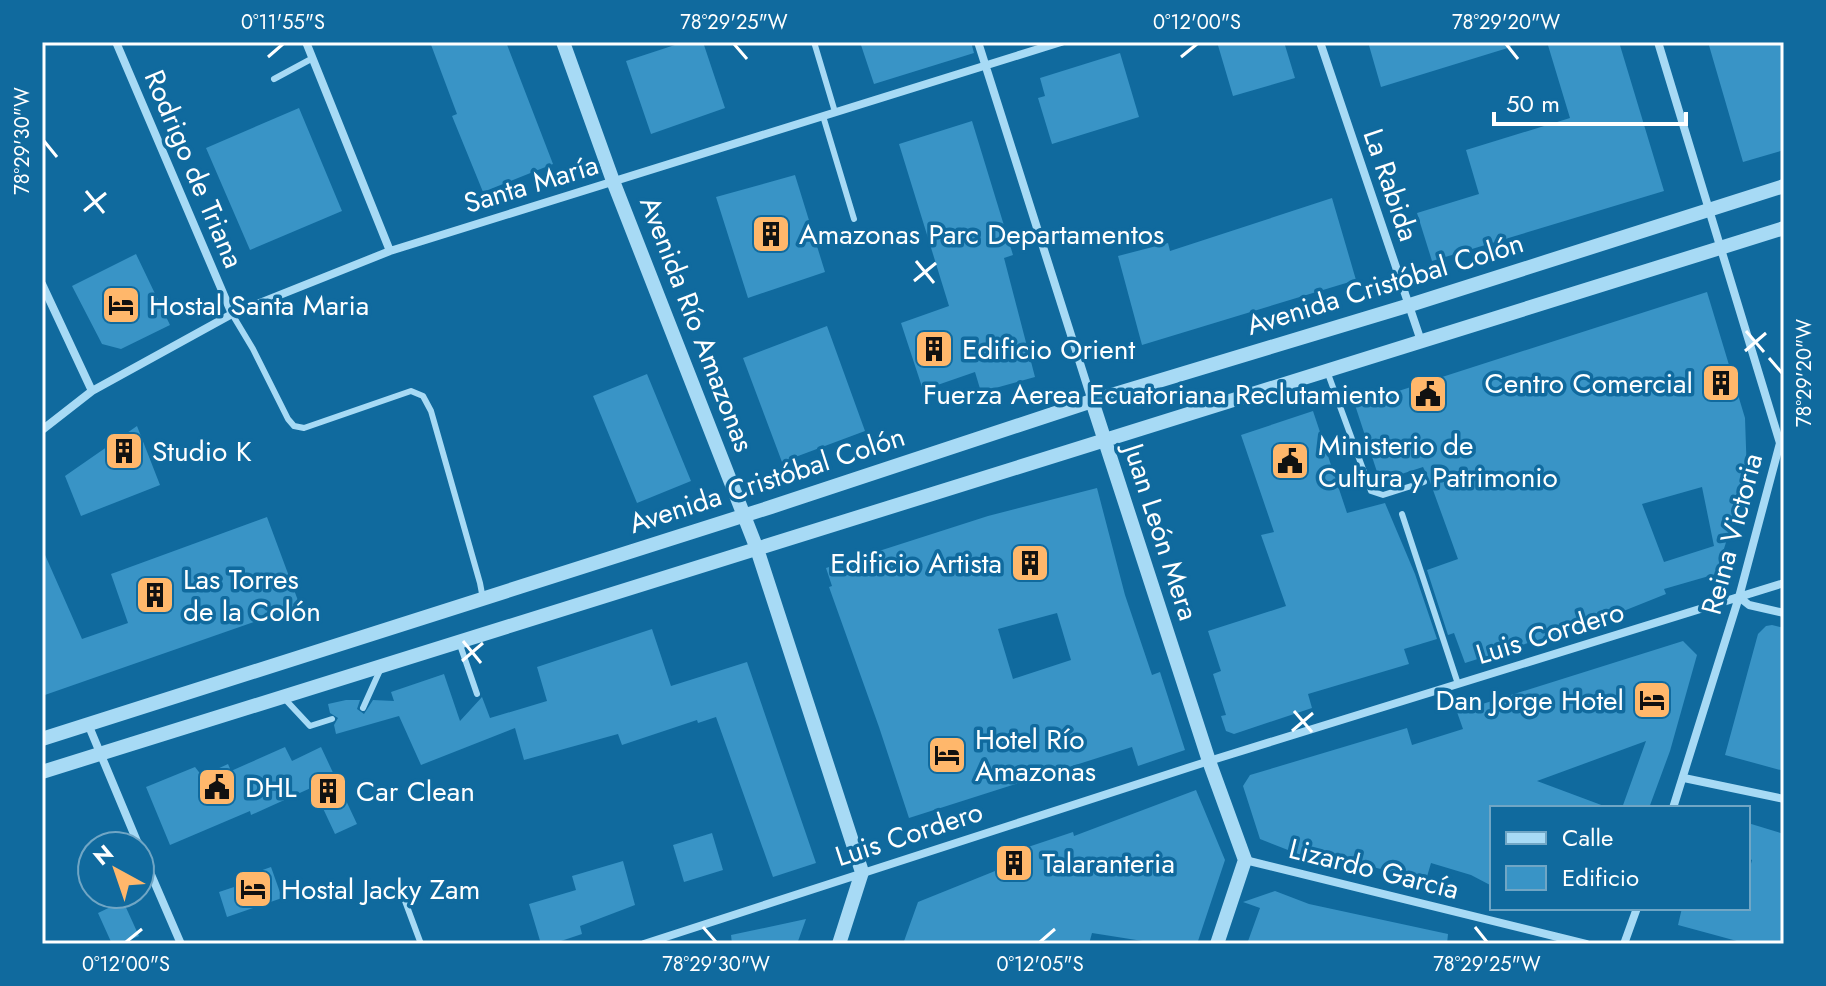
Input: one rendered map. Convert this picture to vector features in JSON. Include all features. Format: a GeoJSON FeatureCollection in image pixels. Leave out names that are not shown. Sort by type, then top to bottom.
{"type":"FeatureCollection","features":[{"type":"Feature","properties":{"kind":"street","name":"Rodrigo de Triana"},"geometry":{"type":"LineString","coordinates":[[116,42],[232,314]]}},
{"type":"Feature","properties":{"kind":"street"},"geometry":{"type":"LineString","coordinates":[[306,42],[390,251]]}},
{"type":"Feature","properties":{"kind":"street","name":"Avenida Río Amazonas"},"geometry":{"type":"LineString","coordinates":[[563,42],[613,181],[757,549],[862,872]]}},
{"type":"Feature","properties":{"kind":"street","name":"Juan León Mera"},"geometry":{"type":"LineString","coordinates":[[978,42],[1104,440],[1209,761],[1245,860]]}},
{"type":"Feature","properties":{"kind":"street","name":"Santa María"},"geometry":{"type":"LineString","coordinates":[[42,430],[92,391],[232,314],[390,251],[1061,42]]}},
{"type":"Feature","properties":{"kind":"street","name":"La Rabida"},"geometry":{"type":"LineString","coordinates":[[1320,42],[1421,341]]}},
{"type":"Feature","properties":{"kind":"street","name":"Reina Victoria"},"geometry":{"type":"LineString","coordinates":[[1658,42],[1780,443],[1739,597],[1674,806]]}},
{"type":"Feature","properties":{"kind":"street","name":"Avenida Cristóbal Colón"},"geometry":{"type":"LineString","coordinates":[[42,739],[744,516],[1092,401],[1410,305],[1784,186]]}},
{"type":"Feature","properties":{"kind":"street"},"geometry":{"type":"LineString","coordinates":[[42,772],[1784,228]]}},
{"type":"Feature","properties":{"kind":"street"},"geometry":{"type":"LineString","coordinates":[[42,284],[92,391]]}},
{"type":"Feature","properties":{"kind":"street","name":"Luis Cordero"},"geometry":{"type":"LineString","coordinates":[[644,944],[1209,761],[1784,583]]}},
{"type":"Feature","properties":{"kind":"street"},"geometry":{"type":"LineString","coordinates":[[1739,597],[1749,605],[1784,613]]}},
{"type":"Feature","properties":{"kind":"street"},"geometry":{"type":"LineString","coordinates":[[88,724],[132,830]]}},
{"type":"Feature","properties":{"kind":"street"},"geometry":{"type":"LineString","coordinates":[[1684,778],[1784,799]]}},
{"type":"Feature","properties":{"kind":"street"},"geometry":{"type":"LineString","coordinates":[[1217,944],[1245,860]]}},
{"type":"Feature","properties":{"kind":"street","name":"Lizardo García"},"geometry":{"type":"LineString","coordinates":[[1245,860],[1586,944]]}},
{"type":"Feature","properties":{"kind":"street"},"geometry":{"type":"LineString","coordinates":[[839,944],[862,872]]}},
{"type":"Feature","properties":{"kind":"street"},"geometry":{"type":"LineString","coordinates":[[156,886],[181,944]]}},
{"type":"Feature","properties":{"kind":"street"},"geometry":{"type":"LineString","coordinates":[[1624,944],[1636,910]]}},
{"type":"Feature","properties":{"kind":"lane"},"geometry":{"type":"LineString","coordinates":[[814,42],[835,112]]}},
{"type":"Feature","properties":{"kind":"lane"},"geometry":{"type":"LineString","coordinates":[[274,79],[313,58]]}},
{"type":"Feature","properties":{"kind":"lane"},"geometry":{"type":"LineString","coordinates":[[823,116],[854,219]]}},
{"type":"Feature","properties":{"kind":"lane"},"geometry":{"type":"LineString","coordinates":[[232,314],[294,426],[304,428],[411,391],[423,396],[435,426],[483,599]]}},
{"type":"Feature","properties":{"kind":"lane"},"geometry":{"type":"LineString","coordinates":[[1327,371],[1371,491],[1383,495],[1424,482]]}},
{"type":"Feature","properties":{"kind":"lane"},"geometry":{"type":"LineString","coordinates":[[1402,514],[1458,684]]}},
{"type":"Feature","properties":{"kind":"lane"},"geometry":{"type":"LineString","coordinates":[[459,642],[477,694]]}},
{"type":"Feature","properties":{"kind":"lane"},"geometry":{"type":"LineString","coordinates":[[363,708],[382,666]]}},
{"type":"Feature","properties":{"kind":"lane"},"geometry":{"type":"LineString","coordinates":[[283,697],[310,726],[332,719]]}},
{"type":"Feature","properties":{"kind":"lane"},"geometry":{"type":"LineString","coordinates":[[399,885],[421,944]]}},
{"type":"Feature","properties":{"kind":"building"},"geometry":{"type":"Polygon","coordinates":[[[430,42],[506,42],[553,164],[483,192],[452,116],[457,114],[430,42]]]}},
{"type":"Feature","properties":{"kind":"building"},"geometry":{"type":"Polygon","coordinates":[[[684,42],[703,42],[725,108],[651,134],[626,61],[684,42]]]}},
{"type":"Feature","properties":{"kind":"building"},"geometry":{"type":"Polygon","coordinates":[[[860,42],[971,42],[974,53],[874,84],[860,42]]]}},
{"type":"Feature","properties":{"kind":"building"},"geometry":{"type":"Polygon","coordinates":[[[1217,42],[1284,42],[1295,78],[1233,96],[1217,42]]]}},
{"type":"Feature","properties":{"kind":"building"},"geometry":{"type":"Polygon","coordinates":[[[1368,42],[1510,42],[1511,47],[1381,87],[1368,42]]]}},
{"type":"Feature","properties":{"kind":"building"},"geometry":{"type":"Polygon","coordinates":[[[1547,42],[1619,42],[1664,191],[1432,261],[1417,213],[1479,194],[1466,150],[1570,118],[1547,42]]]}},
{"type":"Feature","properties":{"kind":"building"},"geometry":{"type":"Polygon","coordinates":[[[1708,42],[1784,42],[1784,150],[1743,162],[1708,42]]]}},
{"type":"Feature","properties":{"kind":"building"},"geometry":{"type":"Polygon","coordinates":[[[1120,53],[1139,117],[1052,144],[1038,98],[1045,96],[1040,78],[1120,53]]]}},
{"type":"Feature","properties":{"kind":"building"},"geometry":{"type":"Polygon","coordinates":[[[299,108],[342,211],[250,250],[206,148],[299,108]]]}},
{"type":"Feature","properties":{"kind":"building"},"geometry":{"type":"Polygon","coordinates":[[[972,121],[1013,255],[1004,258],[1035,377],[981,392],[975,372],[923,390],[901,323],[949,306],[899,144],[972,121]]]}},
{"type":"Feature","properties":{"kind":"building","name":"Amazonas Parc Departamentos"},"geometry":{"type":"Polygon","coordinates":[[[795,175],[825,272],[748,298],[716,197],[795,175]]]}},
{"type":"Feature","properties":{"kind":"building"},"geometry":{"type":"Polygon","coordinates":[[[1332,198],[1356,280],[1142,345],[1118,256],[1168,243],[1170,251],[1332,198]]]}},
{"type":"Feature","properties":{"kind":"building","name":"Hostal Santa Maria"},"geometry":{"type":"Polygon","coordinates":[[[136,254],[170,325],[121,349],[102,344],[72,286],[136,254]]]}},
{"type":"Feature","properties":{"kind":"building"},"geometry":{"type":"Polygon","coordinates":[[[1707,292],[1745,418],[1747,476],[1716,574],[1664,589],[1666,594],[1601,620],[1465,663],[1454,633],[1448,635],[1427,570],[1458,559],[1429,479],[1423,467],[1380,481],[1355,405],[1707,292]],[[1702,487],[1642,504],[1664,562],[1714,546],[1702,487]]]}},
{"type":"Feature","properties":{"kind":"building"},"geometry":{"type":"Polygon","coordinates":[[[827,326],[865,431],[782,462],[743,358],[827,326]]]}},
{"type":"Feature","properties":{"kind":"building"},"geometry":{"type":"Polygon","coordinates":[[[647,374],[691,481],[637,503],[593,396],[647,374]]]}},
{"type":"Feature","properties":{"kind":"building"},"geometry":{"type":"Polygon","coordinates":[[[1313,411],[1347,513],[1385,503],[1415,574],[1437,639],[1404,649],[1409,664],[1308,694],[1312,708],[1234,734],[1226,731],[1221,716],[1226,715],[1213,674],[1221,671],[1208,631],[1286,606],[1261,535],[1274,532],[1241,435],[1313,411]]]}},
{"type":"Feature","properties":{"kind":"building","name":"Studio K"},"geometry":{"type":"Polygon","coordinates":[[[137,426],[160,485],[81,516],[65,476],[137,426]]]}},
{"type":"Feature","properties":{"kind":"building"},"geometry":{"type":"Polygon","coordinates":[[[1097,488],[1125,595],[1152,675],[1160,672],[1185,750],[1138,766],[1132,747],[909,818],[829,587],[832,586],[826,568],[988,516],[1097,488]],[[1057,613],[998,629],[1013,679],[1071,660],[1057,613]]]}},
{"type":"Feature","properties":{"kind":"building"},"geometry":{"type":"Polygon","coordinates":[[[267,517],[300,606],[42,696],[42,548],[82,639],[128,623],[111,574],[267,517]]]}},
{"type":"Feature","properties":{"kind":"building"},"geometry":{"type":"Polygon","coordinates":[[[1766,626],[1784,628],[1784,771],[1725,755],[1758,634],[1766,626]]]}},
{"type":"Feature","properties":{"kind":"building"},"geometry":{"type":"Polygon","coordinates":[[[652,629],[671,686],[747,662],[816,863],[773,877],[716,717],[698,723],[697,720],[622,745],[618,734],[524,760],[515,728],[421,765],[399,716],[336,734],[334,725],[338,718],[330,713],[328,704],[360,700],[357,709],[364,714],[373,700],[394,701],[391,692],[444,674],[460,721],[482,697],[490,718],[547,701],[537,667],[652,629]]]}},
{"type":"Feature","properties":{"kind":"building"},"geometry":{"type":"Polygon","coordinates":[[[1683,641],[1697,655],[1670,751],[1650,806],[1623,806],[1646,741],[1537,781],[1604,806],[1490,806],[1490,885],[1471,875],[1431,863],[1426,880],[1307,851],[1306,857],[1260,839],[1243,786],[1250,775],[1407,728],[1412,745],[1463,729],[1457,712],[1683,641]]]}},
{"type":"Feature","properties":{"kind":"building"},"geometry":{"type":"Polygon","coordinates":[[[285,747],[292,761],[321,747],[357,824],[335,834],[313,787],[251,815],[250,811],[170,845],[146,787],[195,767],[202,776],[228,764],[231,771],[285,747]]]}},
{"type":"Feature","properties":{"kind":"building"},"geometry":{"type":"Polygon","coordinates":[[[1196,790],[1225,860],[1197,944],[1149,944],[1092,933],[1089,944],[903,944],[918,902],[1005,867],[1001,856],[1073,832],[1074,836],[1196,790]]]}},
{"type":"Feature","properties":{"kind":"building"},"geometry":{"type":"Polygon","coordinates":[[[1750,824],[1784,834],[1784,944],[1748,944],[1678,925],[1682,910],[1750,910],[1750,824]]]}},
{"type":"Feature","properties":{"kind":"building"},"geometry":{"type":"Polygon","coordinates":[[[712,833],[723,870],[684,882],[673,845],[712,833]]]}},
{"type":"Feature","properties":{"kind":"building"},"geometry":{"type":"Polygon","coordinates":[[[623,861],[635,905],[580,926],[582,934],[552,944],[541,944],[529,904],[576,890],[572,876],[623,861]]]}},
{"type":"Feature","properties":{"kind":"building","name":"Hostal Jacky Zam"},"geometry":{"type":"Polygon","coordinates":[[[271,867],[282,898],[227,917],[219,892],[237,886],[234,880],[271,867]]]}},
{"type":"Feature","properties":{"kind":"building"},"geometry":{"type":"Polygon","coordinates":[[[1275,891],[1309,904],[1448,934],[1447,944],[1247,944],[1260,908],[1243,902],[1275,891]]]}},
{"type":"Feature","properties":{"kind":"building"},"geometry":{"type":"Polygon","coordinates":[[[127,910],[139,936],[112,944],[98,913],[127,910]]]}},
{"type":"Feature","properties":{"kind":"building"},"geometry":{"type":"Polygon","coordinates":[[[806,919],[797,944],[732,944],[731,935],[806,919]]]}},
{"type":"Feature","properties":{"kind":"place","name":"Amazonas Parc Departamentos"},"geometry":{"type":"Point","coordinates":[771,234]}},
{"type":"Feature","properties":{"kind":"place","name":"Hostal Santa Maria"},"geometry":{"type":"Point","coordinates":[121,305]}},
{"type":"Feature","properties":{"kind":"place","name":"Edificio Orient"},"geometry":{"type":"Point","coordinates":[934,349]}},
{"type":"Feature","properties":{"kind":"place","name":"Centro Comercial"},"geometry":{"type":"Point","coordinates":[1721,383]}},
{"type":"Feature","properties":{"kind":"place","name":"Fuerza Aerea Ecuatoriana Reclutamiento"},"geometry":{"type":"Point","coordinates":[1428,394]}},
{"type":"Feature","properties":{"kind":"place","name":"Studio K"},"geometry":{"type":"Point","coordinates":[124,451]}},
{"type":"Feature","properties":{"kind":"place","name":"Ministerio de Cultura y Patrimonio"},"geometry":{"type":"Point","coordinates":[1290,461]}},
{"type":"Feature","properties":{"kind":"place","name":"Edificio Artista"},"geometry":{"type":"Point","coordinates":[1030,563]}},
{"type":"Feature","properties":{"kind":"place","name":"Las Torres de la Colón"},"geometry":{"type":"Point","coordinates":[155,595]}},
{"type":"Feature","properties":{"kind":"place","name":"Dan Jorge Hotel"},"geometry":{"type":"Point","coordinates":[1652,700]}},
{"type":"Feature","properties":{"kind":"place","name":"Hotel Río Amazonas"},"geometry":{"type":"Point","coordinates":[947,755]}},
{"type":"Feature","properties":{"kind":"place","name":"DHL"},"geometry":{"type":"Point","coordinates":[217,787]}},
{"type":"Feature","properties":{"kind":"place","name":"Car Clean"},"geometry":{"type":"Point","coordinates":[328,791]}},
{"type":"Feature","properties":{"kind":"place","name":"Talaranteria"},"geometry":{"type":"Point","coordinates":[1014,863]}},
{"type":"Feature","properties":{"kind":"place","name":"Hostal Jacky Zam"},"geometry":{"type":"Point","coordinates":[253,889]}}]}
